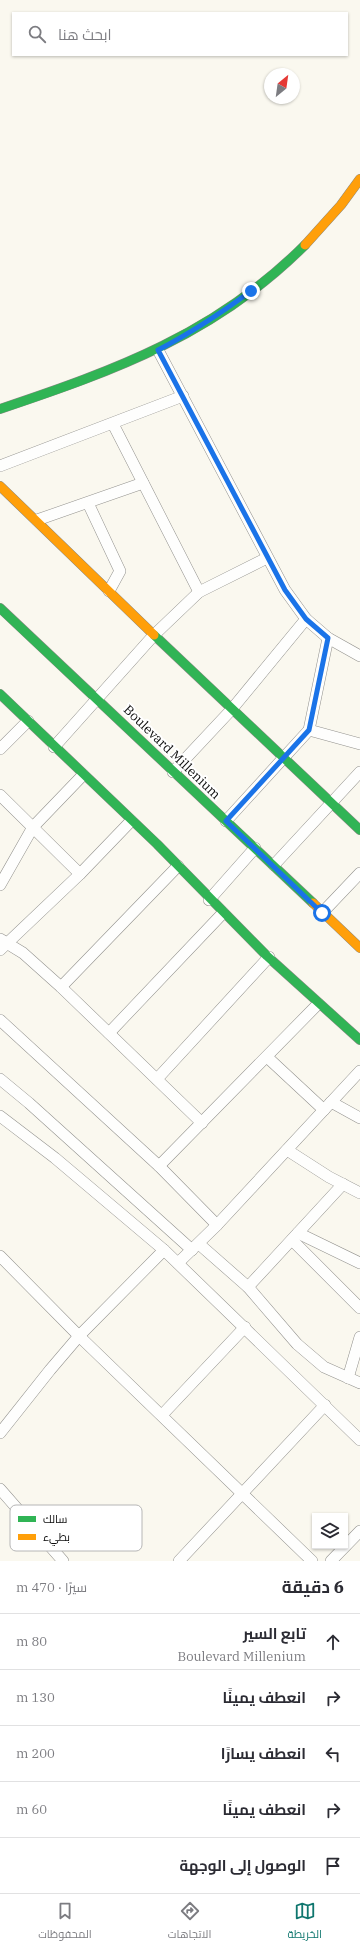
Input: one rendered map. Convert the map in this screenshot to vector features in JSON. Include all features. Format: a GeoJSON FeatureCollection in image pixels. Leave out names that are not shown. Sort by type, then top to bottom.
{"type":"FeatureCollection","features":[{"type":"Feature","properties":{"kind":"street"},"geometry":{"type":"LineString","coordinates":[[0,409],[119,367],[158,350],[187,335],[220,314],[299,252],[324,227],[347,199],[360,179]]}},
{"type":"Feature","properties":{"kind":"street"},"geometry":{"type":"LineString","coordinates":[[158,350],[285,590],[306,619],[328,638],[360,656]]}},
{"type":"Feature","properties":{"kind":"street"},"geometry":{"type":"LineString","coordinates":[[0,466],[114,424],[183,396]]}},
{"type":"Feature","properties":{"kind":"street"},"geometry":{"type":"LineString","coordinates":[[114,424],[200,592]]}},
{"type":"Feature","properties":{"kind":"street"},"geometry":{"type":"LineString","coordinates":[[37,520],[143,483]]}},
{"type":"Feature","properties":{"kind":"street"},"geometry":{"type":"LineString","coordinates":[[0,486],[37,520],[154,635],[360,830]]}},
{"type":"Feature","properties":{"kind":"street"},"geometry":{"type":"LineString","coordinates":[[88,503],[120,571],[109,591]]}},
{"type":"Feature","properties":{"kind":"street"},"geometry":{"type":"LineString","coordinates":[[54,747],[154,635],[200,592],[267,558]]}},
{"type":"Feature","properties":{"kind":"street","name":"Boulevard Millenium"},"geometry":{"type":"LineString","coordinates":[[0,608],[360,948]]}},
{"type":"Feature","properties":{"kind":"street"},"geometry":{"type":"LineString","coordinates":[[173,772],[232,709],[306,619]]}},
{"type":"Feature","properties":{"kind":"street"},"geometry":{"type":"LineString","coordinates":[[226,821],[309,730],[328,638]]}},
{"type":"Feature","properties":{"kind":"street"},"geometry":{"type":"LineString","coordinates":[[0,694],[178,866],[209,900],[318,1004],[360,1040]]}},
{"type":"Feature","properties":{"kind":"street"},"geometry":{"type":"LineString","coordinates":[[0,748],[28,721]]}},
{"type":"Feature","properties":{"kind":"street"},"geometry":{"type":"LineString","coordinates":[[309,730],[360,744]]}},
{"type":"Feature","properties":{"kind":"street"},"geometry":{"type":"LineString","coordinates":[[274,866],[360,772]]}},
{"type":"Feature","properties":{"kind":"street"},"geometry":{"type":"LineString","coordinates":[[0,886],[33,827],[84,775]]}},
{"type":"Feature","properties":{"kind":"street"},"geometry":{"type":"LineString","coordinates":[[0,795],[80,874]]}},
{"type":"Feature","properties":{"kind":"street"},"geometry":{"type":"LineString","coordinates":[[131,821],[80,874],[2,944],[23,953],[61,987],[202,1122]]}},
{"type":"Feature","properties":{"kind":"street"},"geometry":{"type":"LineString","coordinates":[[209,900],[255,848]]}},
{"type":"Feature","properties":{"kind":"street"},"geometry":{"type":"LineString","coordinates":[[61,987],[178,866]]}},
{"type":"Feature","properties":{"kind":"street"},"geometry":{"type":"LineString","coordinates":[[322,913],[360,873]]}},
{"type":"Feature","properties":{"kind":"street"},"geometry":{"type":"LineString","coordinates":[[108,1033],[223,913]]}},
{"type":"Feature","properties":{"kind":"street"},"geometry":{"type":"LineString","coordinates":[[157,1079],[269,957]]}},
{"type":"Feature","properties":{"kind":"street"},"geometry":{"type":"LineString","coordinates":[[160,1166],[318,1004]]}},
{"type":"Feature","properties":{"kind":"street"},"geometry":{"type":"LineString","coordinates":[[0,1020],[160,1166],[217,1225]]}},
{"type":"Feature","properties":{"kind":"street"},"geometry":{"type":"LineString","coordinates":[[266,1056],[327,1106],[360,1118]]}},
{"type":"Feature","properties":{"kind":"street"},"geometry":{"type":"LineString","coordinates":[[178,1263],[217,1225],[360,1071]]}},
{"type":"Feature","properties":{"kind":"street"},"geometry":{"type":"LineString","coordinates":[[0,1079],[195,1247],[248,1288],[297,1344],[324,1367],[360,1383]]}},
{"type":"Feature","properties":{"kind":"street"},"geometry":{"type":"LineString","coordinates":[[0,1116],[55,1158],[164,1250],[360,1440]]}},
{"type":"Feature","properties":{"kind":"street"},"geometry":{"type":"LineString","coordinates":[[287,1150],[360,1193]]}},
{"type":"Feature","properties":{"kind":"street"},"geometry":{"type":"LineString","coordinates":[[248,1288],[343,1184]]}},
{"type":"Feature","properties":{"kind":"street"},"geometry":{"type":"LineString","coordinates":[[295,1237],[360,1263]]}},
{"type":"Feature","properties":{"kind":"street"},"geometry":{"type":"LineString","coordinates":[[295,1237],[360,1308]]}},
{"type":"Feature","properties":{"kind":"street"},"geometry":{"type":"LineString","coordinates":[[0,1433],[50,1370],[80,1336],[164,1250]]}},
{"type":"Feature","properties":{"kind":"street"},"geometry":{"type":"LineString","coordinates":[[0,1256],[80,1336],[243,1492],[312,1561]]}},
{"type":"Feature","properties":{"kind":"street"},"geometry":{"type":"LineString","coordinates":[[162,1415],[245,1327]]}},
{"type":"Feature","properties":{"kind":"street"},"geometry":{"type":"LineString","coordinates":[[348,1378],[360,1337]]}},
{"type":"Feature","properties":{"kind":"street"},"geometry":{"type":"LineString","coordinates":[[181,1560],[325,1405]]}},
{"type":"Feature","properties":{"kind":"street"},"geometry":{"type":"LineString","coordinates":[[0,1489],[14,1505]]}},
{"type":"Feature","properties":{"kind":"street"},"geometry":{"type":"LineString","coordinates":[[331,1561],[360,1531]]}},
{"type":"Feature","properties":{"kind":"street"},"geometry":{"type":"LineString","coordinates":[[54,1551],[63,1561]]}},
{"type":"Feature","properties":{"kind":"traffic: fast"},"geometry":{"type":"LineString","coordinates":[[0,409],[84,379],[163,346],[200,326],[236,303],[271,276],[305,245]]}},
{"type":"Feature","properties":{"kind":"traffic: fast"},"geometry":{"type":"LineString","coordinates":[[0,608],[313,903]]}},
{"type":"Feature","properties":{"kind":"traffic: fast"},"geometry":{"type":"LineString","coordinates":[[154,635],[360,830]]}},
{"type":"Feature","properties":{"kind":"traffic: fast"},"geometry":{"type":"LineString","coordinates":[[0,694],[157,844],[267,956],[360,1040]]}},
{"type":"Feature","properties":{"kind":"traffic: slow"},"geometry":{"type":"LineString","coordinates":[[305,245],[341,205],[360,179]]}},
{"type":"Feature","properties":{"kind":"traffic: slow"},"geometry":{"type":"LineString","coordinates":[[0,486],[154,635]]}},
{"type":"Feature","properties":{"kind":"traffic: slow"},"geometry":{"type":"LineString","coordinates":[[313,903],[360,948]]}},
{"type":"Feature","properties":{"kind":"route"},"geometry":{"type":"LineString","coordinates":[[251,291],[220,314],[187,335],[158,350],[285,590],[306,619],[328,638],[309,730],[226,821],[322,913]]}}]}
